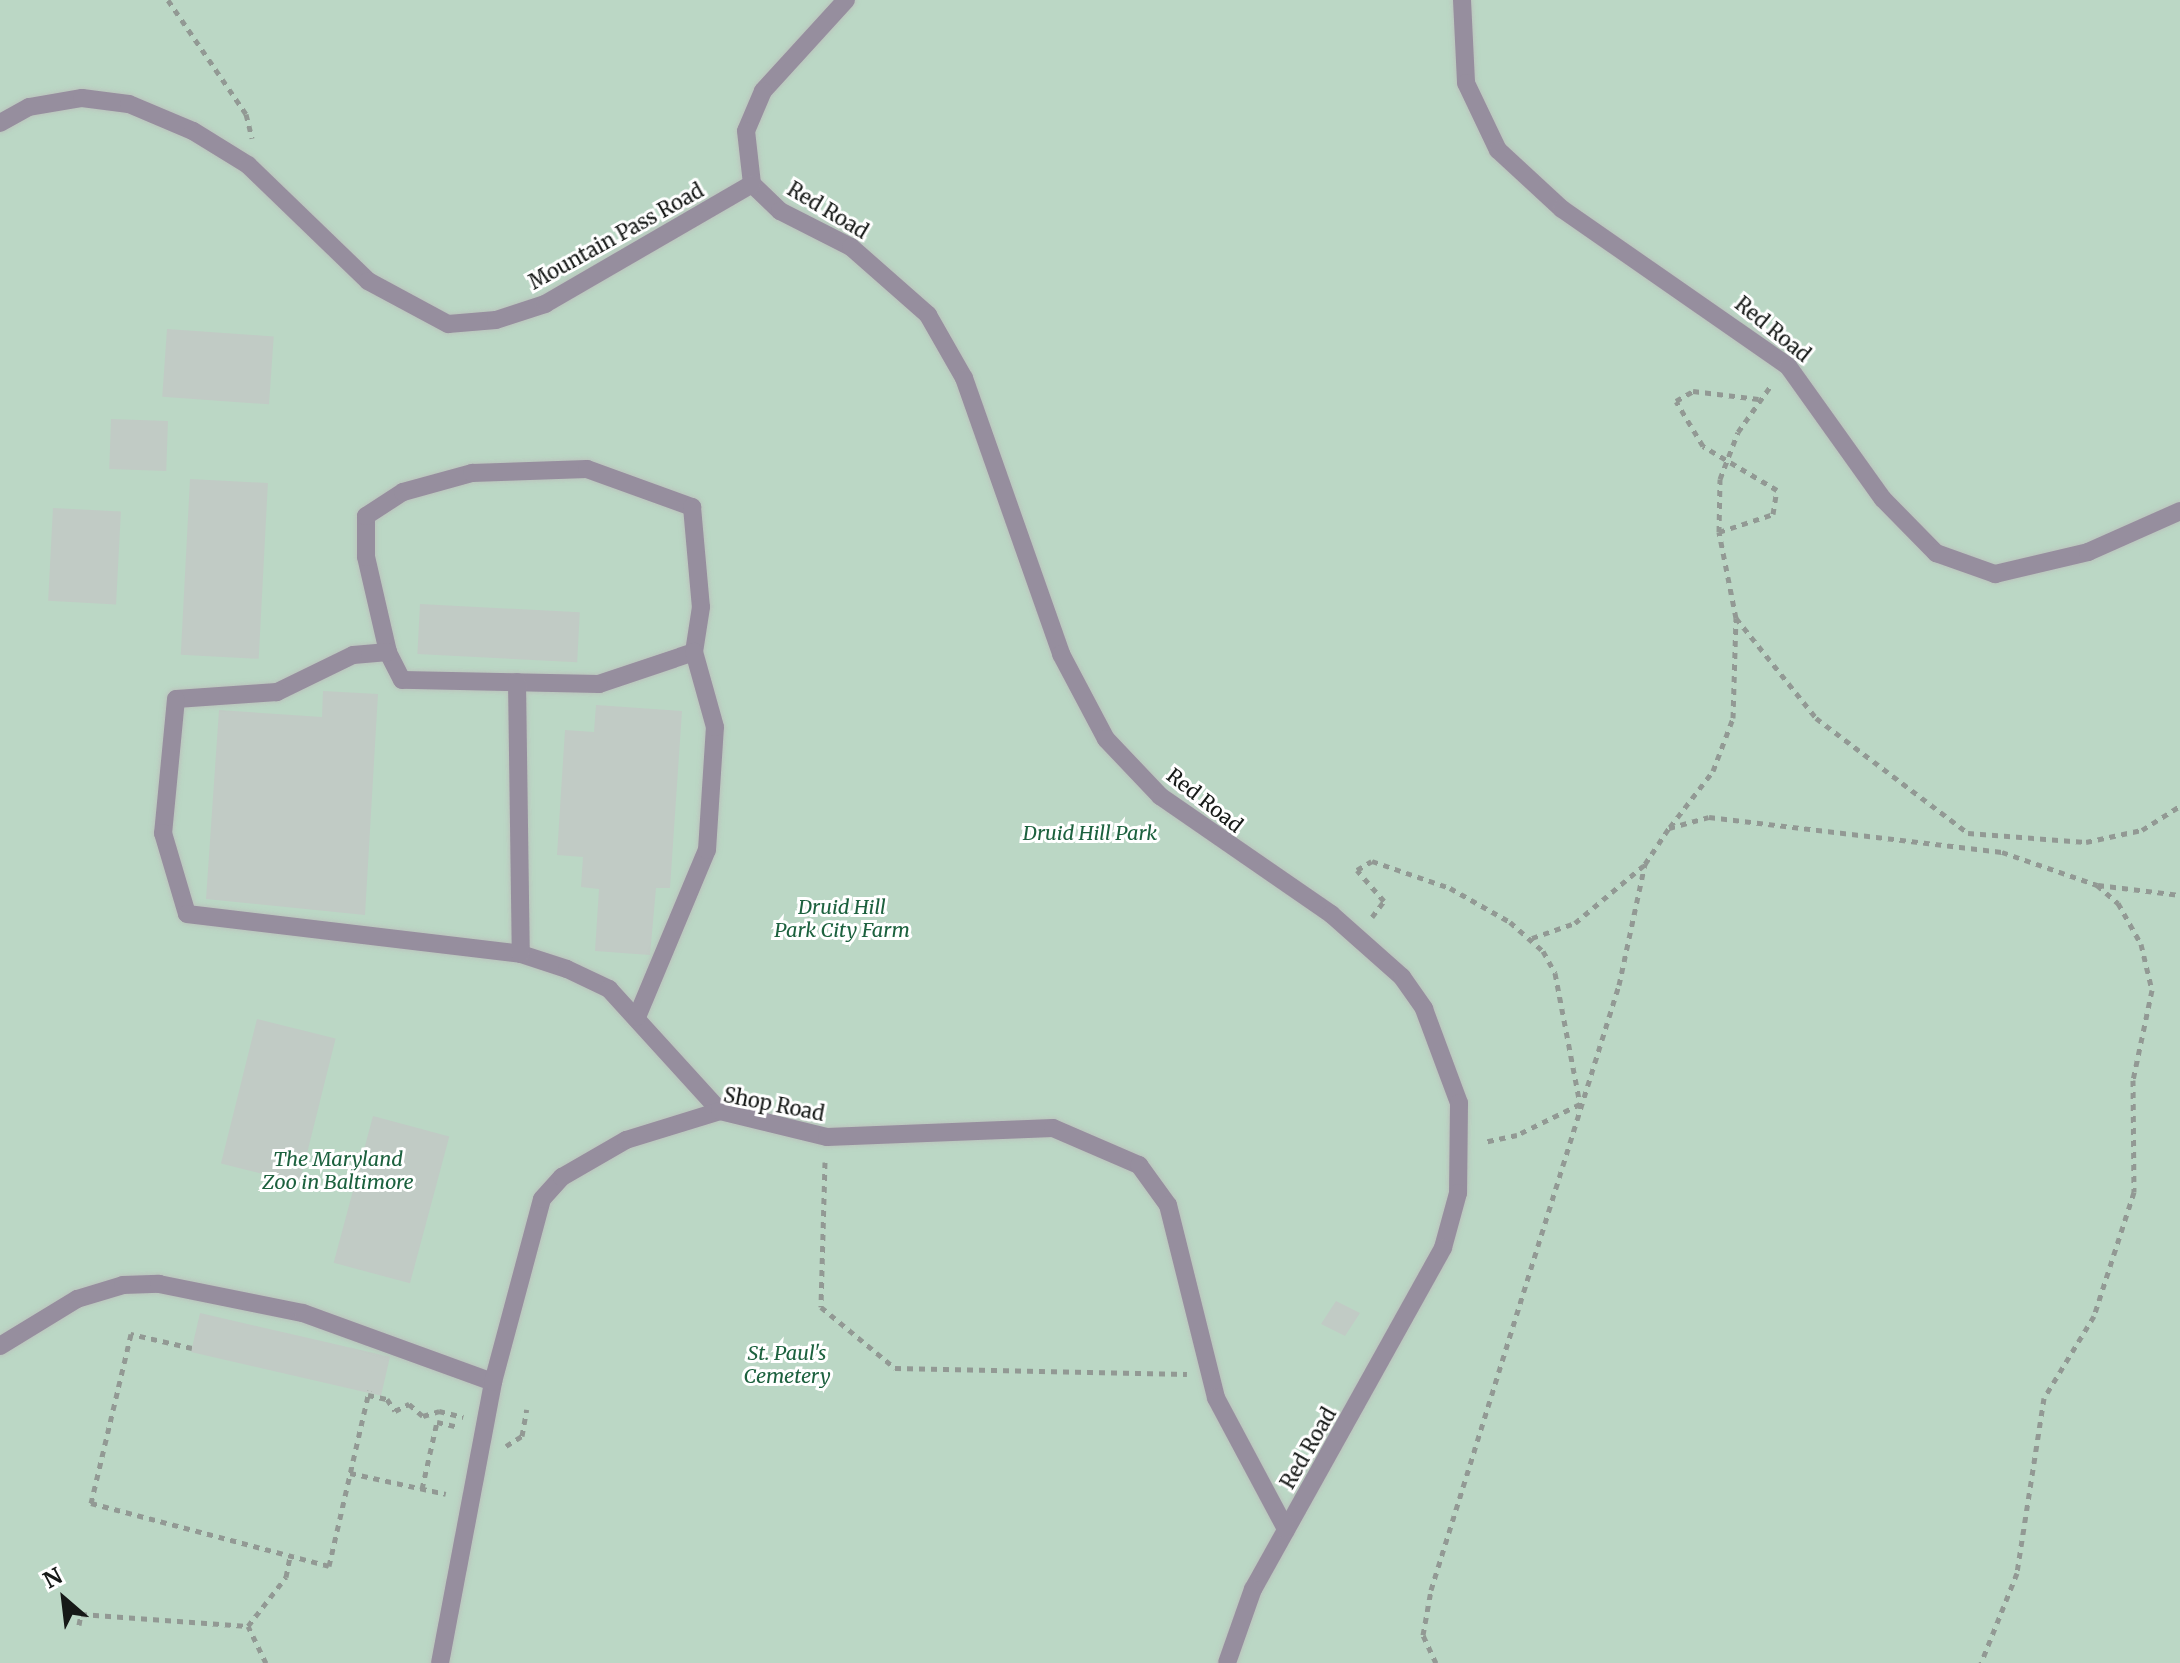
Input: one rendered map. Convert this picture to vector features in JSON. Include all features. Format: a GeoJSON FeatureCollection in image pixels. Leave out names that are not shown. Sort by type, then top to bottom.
{"type":"FeatureCollection","features":[{"type":"Feature","properties":{"kind":"lane"},"geometry":{"type":"LineString","coordinates":[[752,184],[746,131],[763,91],[846,0]]}},
{"type":"Feature","properties":{"kind":"lane","name":"Red Road"},"geometry":{"type":"LineString","coordinates":[[1462,0],[1466,83],[1498,150],[1562,209],[1788,366],[1908,528],[1965,567],[1995,574],[2034,567],[2180,511]]}},
{"type":"Feature","properties":{"kind":"lane","name":"Mountain Pass Road"},"geometry":{"type":"LineString","coordinates":[[0,123],[29,107],[82,98],[129,104],[248,165],[368,281],[448,324],[496,320],[545,304],[752,184]]}},
{"type":"Feature","properties":{"kind":"lane","name":"Red Road"},"geometry":{"type":"LineString","coordinates":[[752,184],[780,211],[874,265],[947,342],[1061,654],[1106,739],[1201,829],[1357,937],[1402,977],[1444,1055],[1459,1103],[1458,1193],[1424,1286],[1253,1589],[1227,1663]]}},
{"type":"Feature","properties":{"kind":"lane"},"geometry":{"type":"LineString","coordinates":[[637,1017],[707,850],[715,727],[694,652],[701,607],[692,507],[587,469],[472,473],[403,492],[366,516],[366,557],[388,652],[402,680],[599,684],[694,652]]}},
{"type":"Feature","properties":{"kind":"lane"},"geometry":{"type":"LineString","coordinates":[[388,652],[353,655],[277,692],[176,699],[163,833],[187,914],[521,954],[609,989],[720,1111]]}},
{"type":"Feature","properties":{"kind":"lane"},"geometry":{"type":"LineString","coordinates":[[517,682],[521,954]]}},
{"type":"Feature","properties":{"kind":"lane","name":"Shop Road"},"geometry":{"type":"LineString","coordinates":[[440,1663],[493,1382],[542,1199],[562,1177],[626,1140],[720,1111],[827,1137],[1053,1128],[1139,1165],[1168,1205],[1209,1375],[1286,1529]]}},
{"type":"Feature","properties":{"kind":"lane"},"geometry":{"type":"LineString","coordinates":[[0,1346],[77,1299],[123,1285],[159,1284],[303,1313],[493,1382]]}},
{"type":"Feature","properties":{"kind":"path"},"geometry":{"type":"LineString","coordinates":[[168,0],[246,114],[253,144],[248,165]]}},
{"type":"Feature","properties":{"kind":"path"},"geometry":{"type":"LineString","coordinates":[[1532,938],[1575,923],[1645,864],[1727,746],[1736,618],[1719,532],[1723,463],[1759,399],[1788,366]]}},
{"type":"Feature","properties":{"kind":"path"},"geometry":{"type":"LineString","coordinates":[[1719,532],[1758,523],[1779,502],[1769,478],[1723,463],[1687,427],[1676,401],[1693,391],[1759,399]]}},
{"type":"Feature","properties":{"kind":"path"},"geometry":{"type":"LineString","coordinates":[[1736,618],[1816,718],[1968,833],[2086,842],[2142,830],[2180,806]]}},
{"type":"Feature","properties":{"kind":"path"},"geometry":{"type":"LineString","coordinates":[[1669,828],[1709,817],[1804,833],[1965,843],[2097,885],[2180,895]]}},
{"type":"Feature","properties":{"kind":"path"},"geometry":{"type":"LineString","coordinates":[[1965,843],[1968,833]]}},
{"type":"Feature","properties":{"kind":"path"},"geometry":{"type":"LineString","coordinates":[[1357,937],[1384,901],[1359,879],[1362,862],[1372,861],[1450,888],[1532,938],[1555,973],[1580,1104]]}},
{"type":"Feature","properties":{"kind":"path"},"geometry":{"type":"LineString","coordinates":[[1436,1663],[1423,1635],[1431,1590],[1632,938],[1645,864]]}},
{"type":"Feature","properties":{"kind":"path"},"geometry":{"type":"LineString","coordinates":[[1981,1663],[2017,1573],[2044,1398],[2107,1288],[2134,1192],[2133,1080],[2152,990],[2131,921],[2097,885]]}},
{"type":"Feature","properties":{"kind":"path"},"geometry":{"type":"LineString","coordinates":[[1481,1143],[1517,1135],[1580,1104]]}},
{"type":"Feature","properties":{"kind":"path"},"geometry":{"type":"LineString","coordinates":[[827,1137],[821,1307],[895,1368],[1209,1375]]}},
{"type":"Feature","properties":{"kind":"path"},"geometry":{"type":"LineString","coordinates":[[192,1348],[131,1334],[91,1503],[329,1566],[368,1393],[387,1399],[395,1411],[409,1404],[423,1416],[439,1411],[468,1418],[465,1428],[437,1422],[422,1489]]}},
{"type":"Feature","properties":{"kind":"path"},"geometry":{"type":"LineString","coordinates":[[525,1429],[527,1409]]}},
{"type":"Feature","properties":{"kind":"path"},"geometry":{"type":"LineString","coordinates":[[350,1473],[470,1500]]}},
{"type":"Feature","properties":{"kind":"path"},"geometry":{"type":"LineString","coordinates":[[248,1626],[286,1577],[290,1557]]}},
{"type":"Feature","properties":{"kind":"path"},"geometry":{"type":"LineString","coordinates":[[79,1625],[81,1614],[248,1626]]}},
{"type":"Feature","properties":{"kind":"path"},"geometry":{"type":"LineString","coordinates":[[248,1626],[266,1663]]}},
{"type":"Feature","properties":{"kind":"green space","name":"Druid Hill Park"},"geometry":{"type":"Polygon","coordinates":[[[0,0],[2180,0],[2180,1663],[0,1663],[0,0]]]}},
{"type":"Feature","properties":{"kind":"building"},"geometry":{"type":"Polygon","coordinates":[[[167,329],[274,336],[269,404],[162,397],[167,329]]]}},
{"type":"Feature","properties":{"kind":"building"},"geometry":{"type":"Polygon","coordinates":[[[111,419],[168,421],[166,471],[109,469],[111,419]]]}},
{"type":"Feature","properties":{"kind":"building"},"geometry":{"type":"Polygon","coordinates":[[[190,479],[268,483],[259,659],[181,655],[190,479]]]}},
{"type":"Feature","properties":{"kind":"building"},"geometry":{"type":"Polygon","coordinates":[[[53,508],[121,512],[116,604],[48,601],[53,508]]]}},
{"type":"Feature","properties":{"kind":"building"},"geometry":{"type":"Polygon","coordinates":[[[420,604],[580,612],[577,662],[417,654],[420,604]]]}},
{"type":"Feature","properties":{"kind":"building"},"geometry":{"type":"Polygon","coordinates":[[[323,691],[378,694],[365,915],[206,899],[219,710],[322,717],[323,691]]]}},
{"type":"Feature","properties":{"kind":"building"},"geometry":{"type":"Polygon","coordinates":[[[596,705],[682,711],[670,888],[656,888],[650,955],[595,951],[599,889],[581,887],[583,857],[557,855],[565,730],[594,732],[596,705]]]}},
{"type":"Feature","properties":{"kind":"building"},"geometry":{"type":"Polygon","coordinates":[[[257,1019],[336,1039],[300,1183],[221,1164],[257,1019]]]}},
{"type":"Feature","properties":{"kind":"building"},"geometry":{"type":"Polygon","coordinates":[[[373,1116],[449,1136],[410,1283],[334,1263],[373,1116]]]}},
{"type":"Feature","properties":{"kind":"building"},"geometry":{"type":"Polygon","coordinates":[[[1336,1301],[1360,1313],[1345,1336],[1321,1324],[1336,1301]]]}},
{"type":"Feature","properties":{"kind":"building"},"geometry":{"type":"Polygon","coordinates":[[[200,1313],[390,1357],[381,1396],[191,1352],[200,1313]]]}},
{"type":"Feature","properties":{"kind":"park label","name":"Druid Hill Park City Farm"},"geometry":{"type":"Point","coordinates":[842,918]}},
{"type":"Feature","properties":{"kind":"park label","name":"The Maryland Zoo in Baltimore"},"geometry":{"type":"Point","coordinates":[338,1170]}},
{"type":"Feature","properties":{"kind":"park label","name":"St. Paul's Cemetery"},"geometry":{"type":"Point","coordinates":[787,1364]}}]}
